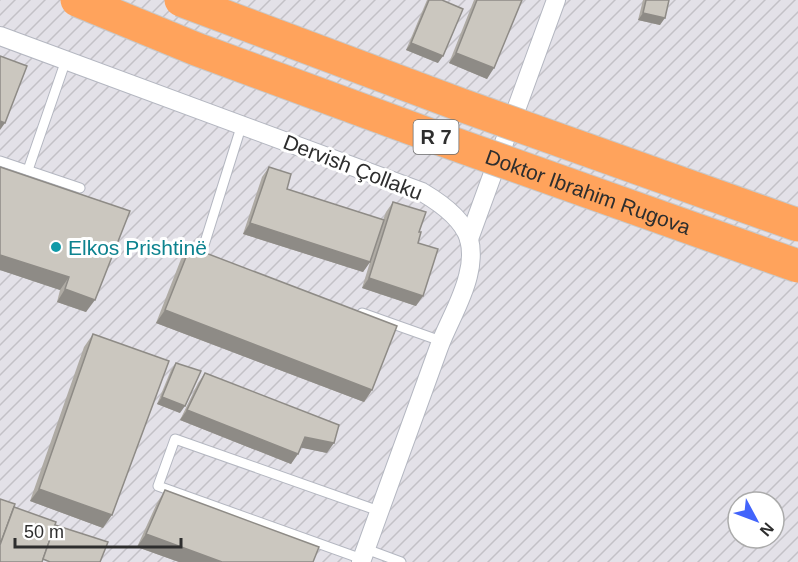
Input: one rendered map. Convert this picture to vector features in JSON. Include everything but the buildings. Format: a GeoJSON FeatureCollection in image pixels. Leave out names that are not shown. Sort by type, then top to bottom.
{"type":"FeatureCollection","features":[{"type":"Feature","properties":{"kind":"highway","name":"Doktor Ibrahim Rugova"},"geometry":{"type":"LineString","coordinates":[[77,0],[196,49],[798,266]]}},
{"type":"Feature","properties":{"kind":"highway","name":"Doktor Ibrahim Rugova"},"geometry":{"type":"LineString","coordinates":[[181,0],[461,105],[798,225]]}},
{"type":"Feature","properties":{"kind":"street"},"geometry":{"type":"LineString","coordinates":[[363,557],[441,340],[463,292],[469,274],[471,255],[469,238],[556,0]]}},
{"type":"Feature","properties":{"kind":"street","name":"Dervish Çollaku"},"geometry":{"type":"LineString","coordinates":[[0,36],[422,192],[449,211],[469,238]]}},
{"type":"Feature","properties":{"kind":"lane"},"geometry":{"type":"LineString","coordinates":[[28,170],[66,60]]}},
{"type":"Feature","properties":{"kind":"lane"},"geometry":{"type":"LineString","coordinates":[[211,261],[200,258],[242,124]]}},
{"type":"Feature","properties":{"kind":"lane"},"geometry":{"type":"LineString","coordinates":[[0,160],[80,188]]}},
{"type":"Feature","properties":{"kind":"lane"},"geometry":{"type":"LineString","coordinates":[[354,310],[441,340]]}},
{"type":"Feature","properties":{"kind":"lane"},"geometry":{"type":"LineString","coordinates":[[379,511],[175,439],[158,486],[363,557],[401,562]]}},
{"type":"Feature","properties":{"kind":"shaded area"},"geometry":{"type":"Polygon","coordinates":[[[0,0],[798,0],[798,562],[0,562],[0,0]]]}},
{"type":"Feature","properties":{"kind":"place","name":"Elkos Prishtinë"},"geometry":{"type":"Point","coordinates":[56,247]}}]}
